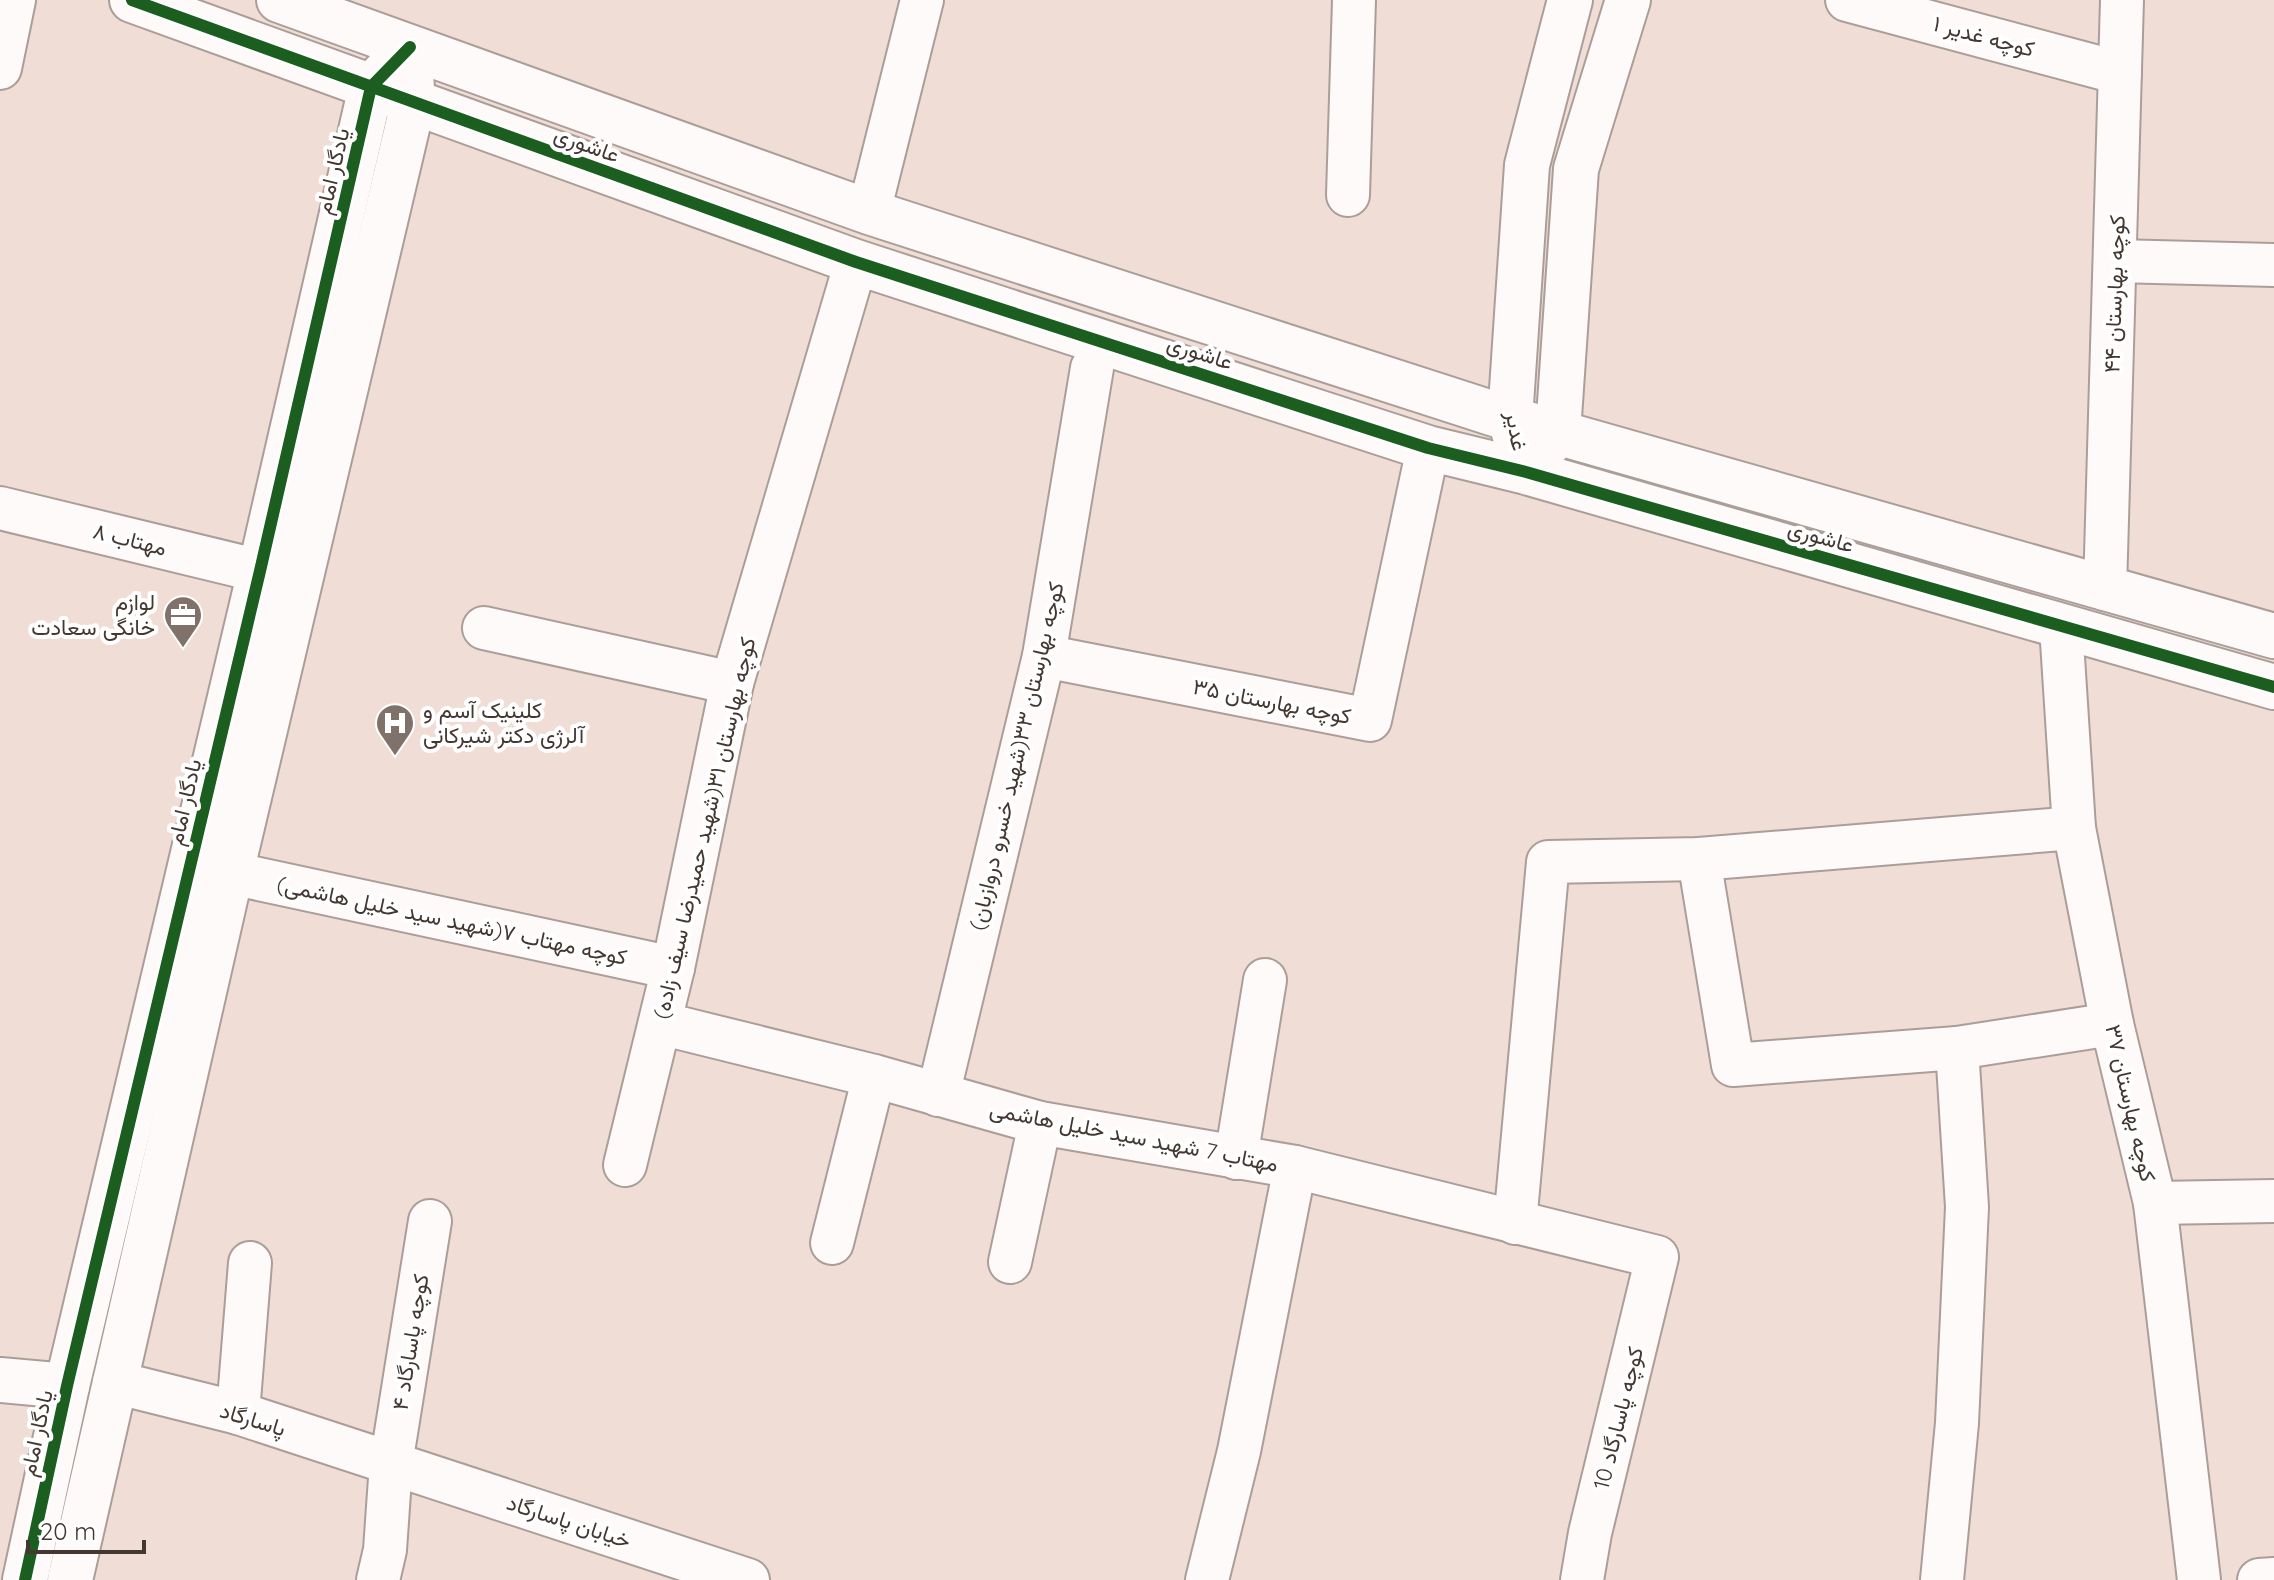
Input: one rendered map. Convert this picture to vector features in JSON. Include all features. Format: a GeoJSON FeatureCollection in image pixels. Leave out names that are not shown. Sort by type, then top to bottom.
{"type":"FeatureCollection","features":[{"type":"Feature","properties":{"kind":"street"},"geometry":{"type":"LineString","coordinates":[[0,68],[14,0]]}},
{"type":"Feature","properties":{"kind":"street","name":"عاشوری"},"geometry":{"type":"LineString","coordinates":[[132,0],[856,262],[1428,448],[1526,472],[2274,687]]}},
{"type":"Feature","properties":{"kind":"street"},"geometry":{"type":"LineString","coordinates":[[869,212],[922,0]]}},
{"type":"Feature","properties":{"kind":"street"},"geometry":{"type":"LineString","coordinates":[[1348,195],[1354,0]]}},
{"type":"Feature","properties":{"kind":"street","name":"غدیر"},"geometry":{"type":"LineString","coordinates":[[1526,472],[1510,419],[1527,165],[1570,0]]}},
{"type":"Feature","properties":{"kind":"street","name":"غدیر"},"geometry":{"type":"LineString","coordinates":[[1526,472],[1558,432],[1576,169],[1628,0]]}},
{"type":"Feature","properties":{"kind":"street","name":"کوچه غدیر ۱"},"geometry":{"type":"LineString","coordinates":[[1847,0],[2120,73]]}},
{"type":"Feature","properties":{"kind":"street","name":"کوچه بهارستان ۴۴"},"geometry":{"type":"LineString","coordinates":[[2105,589],[2122,0]]}},
{"type":"Feature","properties":{"kind":"street","name":"عاشوری"},"geometry":{"type":"LineString","coordinates":[[288,2],[869,212],[1510,419],[2274,636]]}},
{"type":"Feature","properties":{"kind":"street"},"geometry":{"type":"LineString","coordinates":[[371,87],[410,47]]}},
{"type":"Feature","properties":{"kind":"street"},"geometry":{"type":"LineString","coordinates":[[70,1580],[231,873],[413,103],[410,47]]}},
{"type":"Feature","properties":{"kind":"street","name":"یادگار امام"},"geometry":{"type":"LineString","coordinates":[[25,1580],[67,1386],[371,87]]}},
{"type":"Feature","properties":{"kind":"street"},"geometry":{"type":"LineString","coordinates":[[1527,165],[1542,175],[1561,177],[1576,169]]}},
{"type":"Feature","properties":{"kind":"street"},"geometry":{"type":"LineString","coordinates":[[351,175],[367,170],[383,174],[394,186]]}},
{"type":"Feature","properties":{"kind":"street"},"geometry":{"type":"LineString","coordinates":[[2115,261],[2274,265]]}},
{"type":"Feature","properties":{"kind":"street","name":"کوچه بهارستان ۳۱(شهید حمیدرضا سیف زاده)"},"geometry":{"type":"LineString","coordinates":[[625,1165],[673,968],[732,683],[856,262]]}},
{"type":"Feature","properties":{"kind":"street","name":"کوچه بهارستان ۳۳(شهید خسرو دروازبان)"},"geometry":{"type":"LineString","coordinates":[[938,1095],[1044,656],[1092,368]]}},
{"type":"Feature","properties":{"kind":"street","name":"کوچه بهارستان ۳۵"},"geometry":{"type":"LineString","coordinates":[[1044,656],[1370,720],[1428,448]]}},
{"type":"Feature","properties":{"kind":"street","name":"مهتاب ۸"},"geometry":{"type":"LineString","coordinates":[[0,508],[260,571]]}},
{"type":"Feature","properties":{"kind":"street","name":"کوچه بهارستان ۳۷"},"geometry":{"type":"LineString","coordinates":[[2061,626],[2074,828],[2112,1024],[2155,1203],[2199,1580]]}},
{"type":"Feature","properties":{"kind":"street"},"geometry":{"type":"LineString","coordinates":[[484,628],[732,683]]}},
{"type":"Feature","properties":{"kind":"street"},"geometry":{"type":"LineString","coordinates":[[1515,1223],[1548,862],[1699,859],[2074,828]]}},
{"type":"Feature","properties":{"kind":"street"},"geometry":{"type":"LineString","coordinates":[[1699,859],[1733,1065],[1957,1048],[2112,1024]]}},
{"type":"Feature","properties":{"kind":"street","name":"کوچه مهتاب ۷(شهید سید خلیل هاشمی)"},"geometry":{"type":"LineString","coordinates":[[231,873],[673,968]]}},
{"type":"Feature","properties":{"kind":"street"},"geometry":{"type":"LineString","coordinates":[[1236,1158],[1265,980]]}},
{"type":"Feature","properties":{"kind":"street","name":"مهتاب 7 شهید سید خلیل هاشمی"},"geometry":{"type":"LineString","coordinates":[[660,1023],[874,1076],[1040,1123],[1295,1167],[1657,1257]]}},
{"type":"Feature","properties":{"kind":"street"},"geometry":{"type":"LineString","coordinates":[[1942,1580],[1957,1423],[1967,1207],[1957,1048]]}},
{"type":"Feature","properties":{"kind":"street"},"geometry":{"type":"LineString","coordinates":[[832,1243],[874,1076]]}},
{"type":"Feature","properties":{"kind":"street"},"geometry":{"type":"LineString","coordinates":[[1010,1262],[1040,1123]]}},
{"type":"Feature","properties":{"kind":"street"},"geometry":{"type":"LineString","coordinates":[[1207,1580],[1239,1451],[1295,1167]]}},
{"type":"Feature","properties":{"kind":"street"},"geometry":{"type":"LineString","coordinates":[[2155,1203],[2274,1201]]}},
{"type":"Feature","properties":{"kind":"street","name":"کوچه پاسارگاد ۴"},"geometry":{"type":"LineString","coordinates":[[382,1565],[391,1464],[430,1221]]}},
{"type":"Feature","properties":{"kind":"street","name":"کوچه پاسارگاد 10"},"geometry":{"type":"LineString","coordinates":[[1582,1580],[1590,1533],[1657,1257]]}},
{"type":"Feature","properties":{"kind":"street"},"geometry":{"type":"LineString","coordinates":[[238,1413],[250,1263]]}},
{"type":"Feature","properties":{"kind":"street"},"geometry":{"type":"LineString","coordinates":[[0,1380],[67,1386]]}},
{"type":"Feature","properties":{"kind":"street","name":"پاسارگاد"},"geometry":{"type":"LineString","coordinates":[[114,1382],[238,1413],[391,1464]]}},
{"type":"Feature","properties":{"kind":"street","name":"خیابان پاسارگاد"},"geometry":{"type":"LineString","coordinates":[[391,1464],[652,1565],[748,1580]]}},
{"type":"Feature","properties":{"kind":"street"},"geometry":{"type":"LineString","coordinates":[[2259,1580],[2274,1579]]}},
{"type":"Feature","properties":{"kind":"cycle path"},"geometry":{"type":"LineString","coordinates":[[132,0],[856,262],[1428,448],[1526,472],[2274,687]]}},
{"type":"Feature","properties":{"kind":"cycle path"},"geometry":{"type":"LineString","coordinates":[[25,1580],[67,1386],[371,87],[410,47]]}},
{"type":"Feature","properties":{"kind":"place","name":"لوازم خانگی سعادت"},"geometry":{"type":"Point","coordinates":[183,649]}},
{"type":"Feature","properties":{"kind":"place","name":"کلینیک آسم و آلرژی دکتر شیرکانی"},"geometry":{"type":"Point","coordinates":[395,757]}}]}
